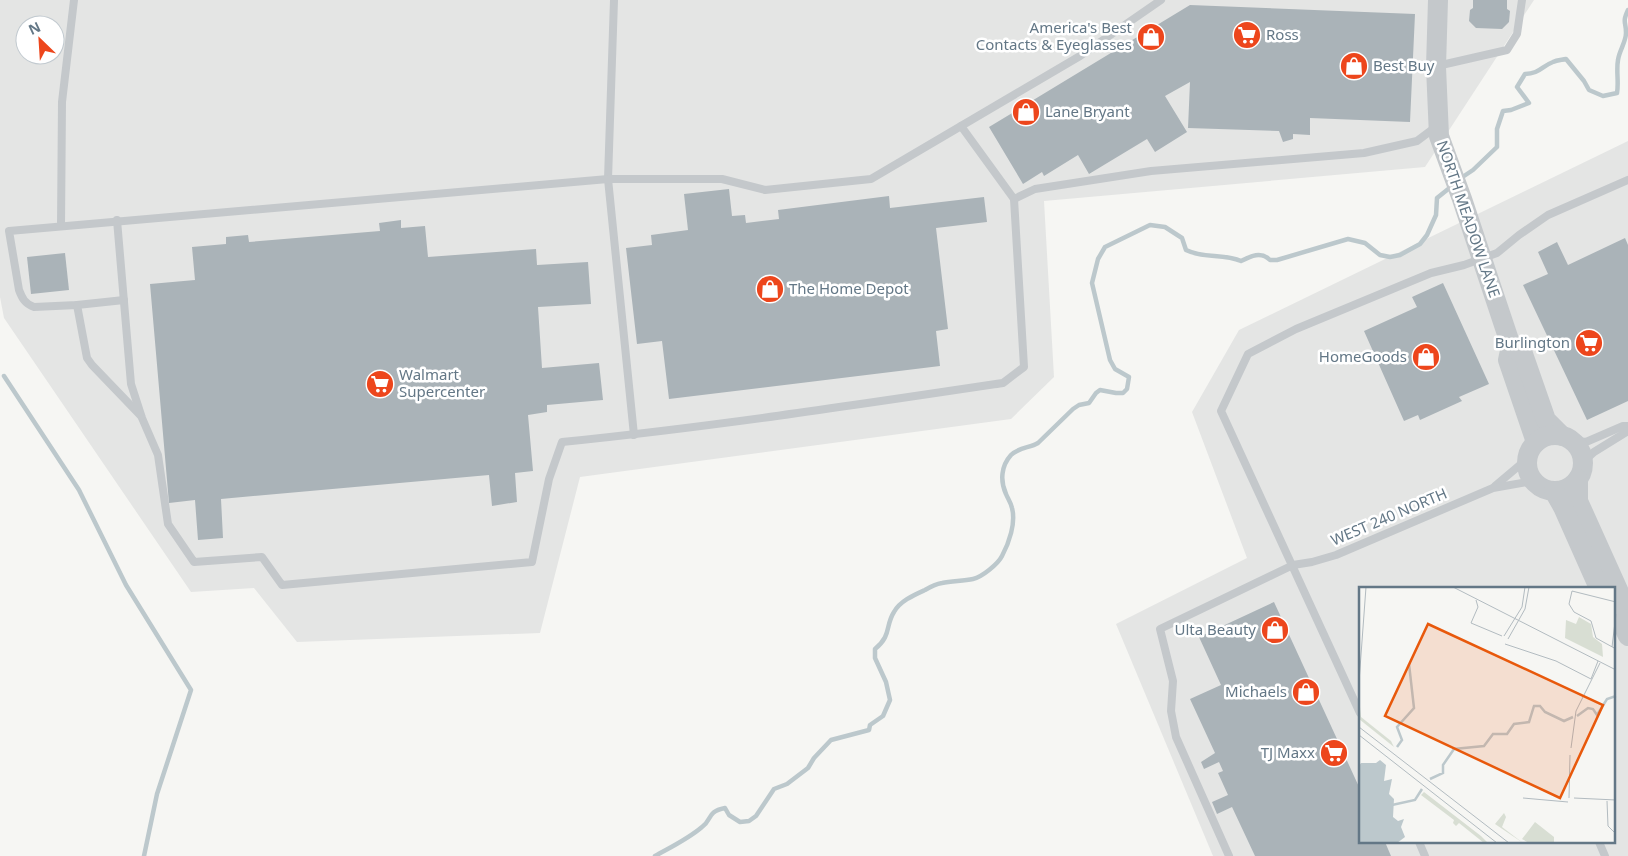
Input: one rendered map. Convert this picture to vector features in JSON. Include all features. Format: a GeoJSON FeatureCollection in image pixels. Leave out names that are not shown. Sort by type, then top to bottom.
{"type":"FeatureCollection","features":[{"type":"Feature","properties":{"kind":"street","name":"NORTH MEADOW LANE"},"geometry":{"type":"LineString","coordinates":[[1438,0],[1436,67],[1439,131],[1511,346],[1508,360],[1532,450]]}},
{"type":"Feature","properties":{"kind":"street","name":"NORTH MEADOW LANE"},"geometry":{"type":"LineString","coordinates":[[1511,346],[1523,354],[1546,420],[1566,438]]}},
{"type":"Feature","properties":{"kind":"street"},"geometry":{"type":"LineString","coordinates":[[1580,471],[1572,486],[1554,491],[1546,490],[1533,481],[1527,466],[1532,450],[1544,437],[1553,435],[1566,438],[1580,450],[1580,471],[1578,501],[1619,592],[1616,616],[1628,636]]}},
{"type":"Feature","properties":{"kind":"street"},"geometry":{"type":"LineString","coordinates":[[1554,491],[1599,587]]}},
{"type":"Feature","properties":{"kind":"lane"},"geometry":{"type":"LineString","coordinates":[[60,226],[62,102],[74,0]]}},
{"type":"Feature","properties":{"kind":"lane"},"geometry":{"type":"LineString","coordinates":[[614,0],[608,179],[634,435]]}},
{"type":"Feature","properties":{"kind":"lane"},"geometry":{"type":"LineString","coordinates":[[124,300],[76,306],[34,307],[28,305],[22,298],[19,290],[9,230],[608,179],[715,179],[765,190],[871,179],[1080,56],[1161,0]]}},
{"type":"Feature","properties":{"kind":"lane"},"geometry":{"type":"LineString","coordinates":[[1436,67],[1507,50],[1517,34],[1522,0]]}},
{"type":"Feature","properties":{"kind":"lane"},"geometry":{"type":"LineString","coordinates":[[117,220],[132,384],[142,418],[158,456],[168,524],[194,562],[262,557],[282,585],[532,562],[549,479],[562,442],[634,435],[824,410],[1003,383],[1024,367],[1014,198],[961,126]]}},
{"type":"Feature","properties":{"kind":"lane"},"geometry":{"type":"LineString","coordinates":[[1014,198],[1034,189],[1151,171],[1364,153],[1417,141],[1439,131]]}},
{"type":"Feature","properties":{"kind":"lane"},"geometry":{"type":"LineString","coordinates":[[1359,711],[1221,411],[1248,354],[1296,328],[1431,274],[1482,260],[1497,253],[1519,235],[1548,216],[1628,180]]}},
{"type":"Feature","properties":{"kind":"lane"},"geometry":{"type":"LineString","coordinates":[[76,306],[87,358],[142,418]]}},
{"type":"Feature","properties":{"kind":"lane"},"geometry":{"type":"LineString","coordinates":[[1566,438],[1586,442],[1623,426],[1628,426]]}},
{"type":"Feature","properties":{"kind":"lane"},"geometry":{"type":"LineString","coordinates":[[1580,471],[1594,452],[1628,431]]}},
{"type":"Feature","properties":{"kind":"lane","name":"WEST 240 NORTH"},"geometry":{"type":"LineString","coordinates":[[1493,488],[1532,450]]}},
{"type":"Feature","properties":{"kind":"lane","name":"WEST 240 NORTH"},"geometry":{"type":"LineString","coordinates":[[1229,856],[1176,737],[1171,711],[1173,681],[1160,629],[1293,565],[1336,555],[1493,488],[1533,481]]}},
{"type":"Feature","properties":{"kind":"lane"},"geometry":{"type":"LineString","coordinates":[[1420,844],[1426,856]]}},
{"type":"Feature","properties":{"kind":"lane"},"geometry":{"type":"LineString","coordinates":[[1600,844],[1605,856]]}},
{"type":"Feature","properties":{"kind":"shaded area"},"geometry":{"type":"Polygon","coordinates":[[[0,0],[1534,0],[1425,167],[1044,201],[1054,377],[1011,419],[580,477],[540,633],[297,642],[254,588],[191,592],[4,318],[0,297],[0,0]]]}},
{"type":"Feature","properties":{"kind":"shaded area"},"geometry":{"type":"Polygon","coordinates":[[[1628,141],[1628,856],[1213,856],[1116,624],[1247,558],[1192,412],[1239,330],[1628,141]]]}},
{"type":"Feature","properties":{"kind":"building"},"geometry":{"type":"Polygon","coordinates":[[[1473,0],[1507,0],[1507,9],[1510,11],[1509,22],[1502,29],[1476,28],[1469,21],[1473,0]]]}},
{"type":"Feature","properties":{"kind":"building"},"geometry":{"type":"Polygon","coordinates":[[[1190,5],[1415,14],[1410,122],[1310,118],[1310,135],[1293,134],[1293,139],[1283,142],[1279,131],[1188,128],[1190,82],[1165,96],[1187,132],[1155,152],[1147,139],[1089,174],[1078,155],[1044,176],[1042,172],[1023,184],[989,127],[1190,5]]]}},
{"type":"Feature","properties":{"kind":"building","name":"The Home Depot"},"geometry":{"type":"Polygon","coordinates":[[[729,189],[732,216],[745,215],[746,223],[779,219],[778,210],[889,196],[890,208],[984,197],[987,222],[936,228],[948,329],[936,331],[940,366],[669,399],[662,341],[637,344],[626,248],[652,245],[651,235],[688,230],[684,194],[729,189]]]}},
{"type":"Feature","properties":{"kind":"building","name":"Walmart Supercenter"},"geometry":{"type":"Polygon","coordinates":[[[401,220],[401,228],[425,226],[428,257],[536,249],[537,265],[588,262],[591,304],[538,307],[542,368],[599,363],[603,400],[547,405],[547,412],[528,415],[533,471],[515,473],[517,502],[492,506],[489,475],[221,499],[223,538],[198,540],[195,500],[169,503],[150,284],[195,280],[192,247],[226,244],[226,237],[248,235],[249,242],[380,231],[379,223],[401,220]]]}},
{"type":"Feature","properties":{"kind":"building","name":"Burlington"},"geometry":{"type":"Polygon","coordinates":[[[1625,238],[1628,245],[1628,401],[1587,420],[1523,285],[1548,274],[1538,252],[1557,242],[1568,265],[1625,238]]]}},
{"type":"Feature","properties":{"kind":"building"},"geometry":{"type":"Polygon","coordinates":[[[65,253],[69,290],[31,294],[27,257],[65,253]]]}},
{"type":"Feature","properties":{"kind":"building","name":"HomeGoods"},"geometry":{"type":"Polygon","coordinates":[[[1443,283],[1489,384],[1459,397],[1462,401],[1420,420],[1418,415],[1404,421],[1364,331],[1417,307],[1412,297],[1443,283]]]}},
{"type":"Feature","properties":{"kind":"building"},"geometry":{"type":"Polygon","coordinates":[[[1274,602],[1359,787],[1359,844],[1386,844],[1391,856],[1255,856],[1232,807],[1217,814],[1212,802],[1228,795],[1218,773],[1223,771],[1219,762],[1204,769],[1201,762],[1215,753],[1190,699],[1221,685],[1199,637],[1274,602]]]}},
{"type":"Feature","properties":{"kind":"waterway"},"geometry":{"type":"LineString","coordinates":[[1461,178],[1473,170],[1497,147],[1497,129],[1503,111],[1529,103],[1517,87],[1525,74],[1534,73],[1555,61],[1566,59],[1589,90],[1603,96],[1617,93],[1618,60],[1626,36],[1625,20],[1628,10]]}},
{"type":"Feature","properties":{"kind":"waterway"},"geometry":{"type":"LineString","coordinates":[[655,856],[697,831],[712,814],[719,810],[725,808],[729,815],[740,822],[749,821],[756,816],[774,789],[787,784],[808,768],[814,758],[831,740],[869,730],[870,725],[883,716],[890,700],[886,682],[875,658],[875,649],[884,639],[891,617],[897,608],[908,599],[935,585],[977,578],[993,566],[1002,556],[1009,539],[1013,520],[1012,506],[1004,489],[1002,479],[1003,469],[1011,455],[1017,450],[1038,443],[1073,409],[1079,405],[1089,403],[1100,390],[1123,393],[1127,389],[1129,377],[1115,369],[1110,360],[1092,283],[1098,259],[1105,247],[1150,225],[1165,227],[1182,238],[1186,250],[1193,253],[1227,257],[1241,261],[1260,255],[1270,260],[1277,260],[1348,239],[1365,243],[1380,255],[1390,257],[1400,255],[1420,244],[1427,235],[1436,215],[1437,198],[1452,186]]}},
{"type":"Feature","properties":{"kind":"waterway"},"geometry":{"type":"LineString","coordinates":[[4,376],[79,490],[126,585],[191,690],[157,794],[144,856]]}},
{"type":"Feature","properties":{"kind":"place","name":"Ross"},"geometry":{"type":"Point","coordinates":[1247,35]}},
{"type":"Feature","properties":{"kind":"place","name":"America's Best Contacts & Eyeglasses"},"geometry":{"type":"Point","coordinates":[1151,37]}},
{"type":"Feature","properties":{"kind":"place","name":"Best Buy"},"geometry":{"type":"Point","coordinates":[1354,66]}},
{"type":"Feature","properties":{"kind":"place","name":"Lane Bryant"},"geometry":{"type":"Point","coordinates":[1026,112]}},
{"type":"Feature","properties":{"kind":"place","name":"The Home Depot"},"geometry":{"type":"Point","coordinates":[770,289]}},
{"type":"Feature","properties":{"kind":"place","name":"Burlington"},"geometry":{"type":"Point","coordinates":[1589,343]}},
{"type":"Feature","properties":{"kind":"place","name":"HomeGoods"},"geometry":{"type":"Point","coordinates":[1426,357]}},
{"type":"Feature","properties":{"kind":"place","name":"Walmart Supercenter"},"geometry":{"type":"Point","coordinates":[380,384]}},
{"type":"Feature","properties":{"kind":"place","name":"Ulta Beauty"},"geometry":{"type":"Point","coordinates":[1275,630]}},
{"type":"Feature","properties":{"kind":"place","name":"Michaels"},"geometry":{"type":"Point","coordinates":[1306,692]}},
{"type":"Feature","properties":{"kind":"place","name":"TJ Maxx"},"geometry":{"type":"Point","coordinates":[1334,753]}}]}
